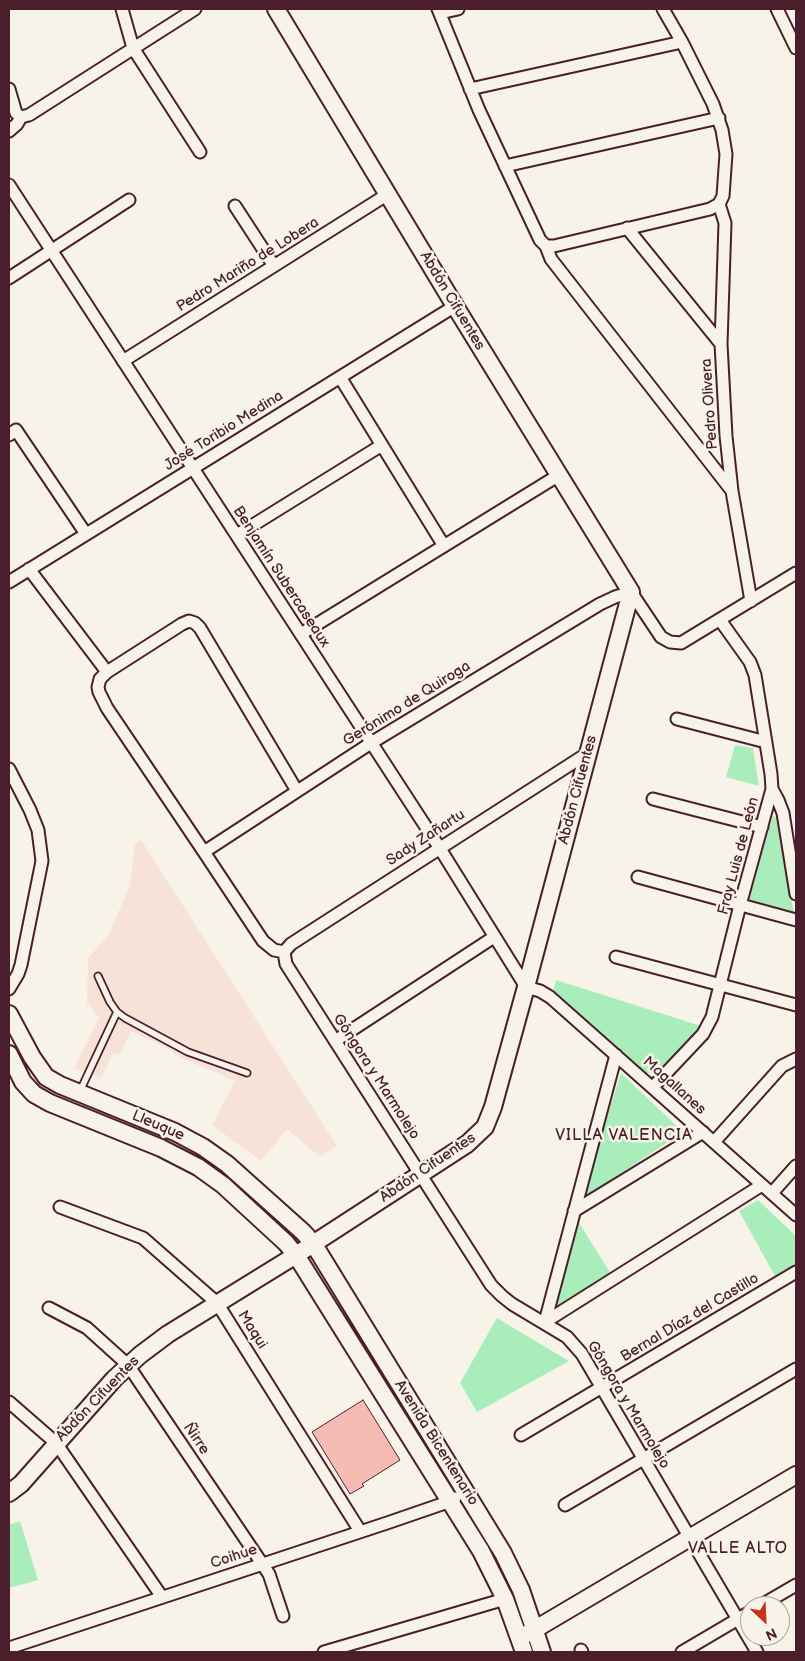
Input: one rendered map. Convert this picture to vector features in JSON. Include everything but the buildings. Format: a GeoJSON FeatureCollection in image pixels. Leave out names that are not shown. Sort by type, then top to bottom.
{"type":"FeatureCollection","features":[{"type":"Feature","properties":{"kind":"street"},"geometry":{"type":"LineString","coordinates":[[122,9],[133,48],[200,152]]}},
{"type":"Feature","properties":{"kind":"street"},"geometry":{"type":"LineString","coordinates":[[9,131],[17,124],[21,117],[29,115],[195,9]]}},
{"type":"Feature","properties":{"kind":"street","name":"Abdón Cifuentes"},"geometry":{"type":"LineString","coordinates":[[276,9],[455,306],[631,592],[661,637],[676,643],[686,641],[796,572]]}},
{"type":"Feature","properties":{"kind":"street"},"geometry":{"type":"LineString","coordinates":[[458,9],[439,11],[470,89],[540,240],[546,246],[551,259],[732,491]]}},
{"type":"Feature","properties":{"kind":"street"},"geometry":{"type":"LineString","coordinates":[[546,246],[554,246],[710,209],[719,204],[723,196],[726,154],[719,118],[682,42],[663,9]]}},
{"type":"Feature","properties":{"kind":"street"},"geometry":{"type":"LineString","coordinates":[[777,9],[796,48]]}},
{"type":"Feature","properties":{"kind":"street"},"geometry":{"type":"LineString","coordinates":[[470,89],[682,42]]}},
{"type":"Feature","properties":{"kind":"street"},"geometry":{"type":"LineString","coordinates":[[9,89],[16,113],[21,117]]}},
{"type":"Feature","properties":{"kind":"street"},"geometry":{"type":"LineString","coordinates":[[505,166],[719,118]]}},
{"type":"Feature","properties":{"kind":"street","name":"Benjamín Subercaseaux"},"geometry":{"type":"LineString","coordinates":[[9,185],[440,847],[526,987]]}},
{"type":"Feature","properties":{"kind":"street","name":"Pedro Mariño de Lobera"},"geometry":{"type":"LineString","coordinates":[[123,361],[388,194]]}},
{"type":"Feature","properties":{"kind":"street"},"geometry":{"type":"LineString","coordinates":[[9,278],[129,200]]}},
{"type":"Feature","properties":{"kind":"street","name":"Pedro Olivera"},"geometry":{"type":"LineString","coordinates":[[719,204],[724,216],[725,231],[721,344],[726,436],[732,491],[751,601]]}},
{"type":"Feature","properties":{"kind":"street"},"geometry":{"type":"LineString","coordinates":[[234,206],[274,266]]}},
{"type":"Feature","properties":{"kind":"street"},"geometry":{"type":"LineString","coordinates":[[627,228],[721,344]]}},
{"type":"Feature","properties":{"kind":"street","name":"José Toribio Medina"},"geometry":{"type":"LineString","coordinates":[[9,582],[455,306]]}},
{"type":"Feature","properties":{"kind":"street"},"geometry":{"type":"LineString","coordinates":[[340,377],[444,546]]}},
{"type":"Feature","properties":{"kind":"street"},"geometry":{"type":"LineString","coordinates":[[13,433],[86,534]]}},
{"type":"Feature","properties":{"kind":"street"},"geometry":{"type":"LineString","coordinates":[[236,535],[382,445]]}},
{"type":"Feature","properties":{"kind":"street"},"geometry":{"type":"LineString","coordinates":[[301,634],[559,475]]}},
{"type":"Feature","properties":{"kind":"street"},"geometry":{"type":"LineString","coordinates":[[29,569],[107,672]]}},
{"type":"Feature","properties":{"kind":"street","name":"Abdón Cifuentes"},"geometry":{"type":"LineString","coordinates":[[9,1493],[21,1484],[128,1365],[168,1334],[296,1255],[467,1144],[485,1127],[493,1107],[526,987],[631,592]]}},
{"type":"Feature","properties":{"kind":"street","name":"Gerónimo de Quiroga"},"geometry":{"type":"LineString","coordinates":[[204,852],[372,743],[600,604],[631,592]]}},
{"type":"Feature","properties":{"kind":"street","name":"Fray Luis de León"},"geometry":{"type":"LineString","coordinates":[[653,1087],[708,1027],[712,1017],[772,789],[753,668],[720,620]]}},
{"type":"Feature","properties":{"kind":"street"},"geometry":{"type":"LineString","coordinates":[[284,952],[274,950],[263,940],[107,708],[98,692],[98,682],[107,672],[182,624],[192,622],[200,628],[298,791]]}},
{"type":"Feature","properties":{"kind":"street"},"geometry":{"type":"LineString","coordinates":[[677,719],[766,742]]}},
{"type":"Feature","properties":{"kind":"street","name":"Sady Zañartu"},"geometry":{"type":"LineString","coordinates":[[284,952],[291,944],[588,753]]}},
{"type":"Feature","properties":{"kind":"street"},"geometry":{"type":"LineString","coordinates":[[9,769],[35,820],[41,841],[42,856],[41,871],[21,965],[9,989]]}},
{"type":"Feature","properties":{"kind":"street"},"geometry":{"type":"LineString","coordinates":[[772,789],[783,814],[796,894]]}},
{"type":"Feature","properties":{"kind":"street"},"geometry":{"type":"LineString","coordinates":[[653,799],[762,827]]}},
{"type":"Feature","properties":{"kind":"street"},"geometry":{"type":"LineString","coordinates":[[638,878],[796,920]]}},
{"type":"Feature","properties":{"kind":"street"},"geometry":{"type":"LineString","coordinates":[[335,1041],[494,937]]}},
{"type":"Feature","properties":{"kind":"street","name":"Góngora y Marmolejo"},"geometry":{"type":"LineString","coordinates":[[284,952],[286,964],[491,1285],[512,1304],[545,1322],[566,1336],[578,1347],[757,1652]]}},
{"type":"Feature","properties":{"kind":"street"},"geometry":{"type":"LineString","coordinates":[[616,957],[720,985],[795,1001]]}},
{"type":"Feature","properties":{"kind":"street","name":"Magallanes"},"geometry":{"type":"LineString","coordinates":[[526,987],[540,991],[550,997],[796,1215]]}},
{"type":"Feature","properties":{"kind":"street","name":"Lleuque"},"geometry":{"type":"LineString","coordinates":[[9,1014],[32,1057],[46,1077],[60,1085],[176,1132],[208,1150],[286,1215],[313,1243]]}},
{"type":"Feature","properties":{"kind":"street"},"geometry":{"type":"LineString","coordinates":[[545,1322],[616,1055]]}},
{"type":"Feature","properties":{"kind":"street"},"geometry":{"type":"LineString","coordinates":[[714,1142],[782,1066],[796,1059]]}},
{"type":"Feature","properties":{"kind":"street","name":"Lleuque"},"geometry":{"type":"LineString","coordinates":[[11,1065],[34,1094],[162,1148],[198,1166],[280,1236],[296,1255]]}},
{"type":"Feature","properties":{"kind":"street"},"geometry":{"type":"LineString","coordinates":[[574,1211],[704,1132]]}},
{"type":"Feature","properties":{"kind":"street"},"geometry":{"type":"LineString","coordinates":[[198,1166],[208,1150]]}},
{"type":"Feature","properties":{"kind":"street"},"geometry":{"type":"LineString","coordinates":[[772,1193],[796,1166]]}},
{"type":"Feature","properties":{"kind":"street"},"geometry":{"type":"LineString","coordinates":[[545,1322],[762,1185]]}},
{"type":"Feature","properties":{"kind":"street","name":"Maqui"},"geometry":{"type":"LineString","coordinates":[[60,1207],[143,1238],[217,1303],[360,1531]]}},
{"type":"Feature","properties":{"kind":"street","name":"Avenida Bicentenario"},"geometry":{"type":"LineString","coordinates":[[313,1243],[466,1491],[513,1571],[542,1652]]}},
{"type":"Feature","properties":{"kind":"street","name":"Avenida Bicentenario"},"geometry":{"type":"LineString","coordinates":[[296,1255],[481,1551],[505,1599],[521,1645]]}},
{"type":"Feature","properties":{"kind":"street","name":"Bernal Díaz del Castillo"},"geometry":{"type":"LineString","coordinates":[[521,1435],[796,1272]]}},
{"type":"Feature","properties":{"kind":"street","name":"Ñirre"},"geometry":{"type":"LineString","coordinates":[[49,1308],[87,1328],[128,1365],[269,1574],[283,1616]]}},
{"type":"Feature","properties":{"kind":"street"},"geometry":{"type":"LineString","coordinates":[[565,1505],[796,1368]]}},
{"type":"Feature","properties":{"kind":"street"},"geometry":{"type":"LineString","coordinates":[[9,1402],[56,1443],[162,1597]]}},
{"type":"Feature","properties":{"kind":"street"},"geometry":{"type":"LineString","coordinates":[[521,1645],[535,1630],[796,1475]]}},
{"type":"Feature","properties":{"kind":"street","name":"Coihue"},"geometry":{"type":"LineString","coordinates":[[9,1648],[451,1501],[466,1491]]}},
{"type":"Feature","properties":{"kind":"street"},"geometry":{"type":"LineString","coordinates":[[777,1596],[796,1585]]}},
{"type":"Feature","properties":{"kind":"street"},"geometry":{"type":"LineString","coordinates":[[324,1652],[505,1599]]}},
{"type":"Feature","properties":{"kind":"street"},"geometry":{"type":"LineString","coordinates":[[682,1652],[740,1617]]}},
{"type":"Feature","properties":{"kind":"street"},"geometry":{"type":"LineString","coordinates":[[9,1648],[10,1652]]}},
{"type":"Feature","properties":{"kind":"lane"},"geometry":{"type":"LineString","coordinates":[[98,976],[110,1002],[124,1018],[188,1052],[247,1073]]}},
{"type":"Feature","properties":{"kind":"lane"},"geometry":{"type":"LineString","coordinates":[[79,1093],[117,1012]]}},
{"type":"Feature","properties":{"kind":"shaded area"},"geometry":{"type":"Polygon","coordinates":[[[141,840],[337,1146],[320,1157],[287,1129],[261,1161],[212,1125],[235,1081],[182,1058],[131,1031],[120,1055],[113,1053],[101,1078],[74,1068],[99,1018],[87,1003],[88,958],[108,936],[130,885],[135,843],[141,840]]]}},
{"type":"Feature","properties":{"kind":"green space"},"geometry":{"type":"Polygon","coordinates":[[[735,745],[753,748],[759,786],[726,777],[735,745]]]}},
{"type":"Feature","properties":{"kind":"green space"},"geometry":{"type":"Polygon","coordinates":[[[773,816],[776,817],[794,913],[752,902],[748,898],[773,816]]]}},
{"type":"Feature","properties":{"kind":"green space"},"geometry":{"type":"Polygon","coordinates":[[[556,980],[701,1026],[658,1073],[646,1073],[553,992],[556,980]]]}},
{"type":"Feature","properties":{"kind":"green space"},"geometry":{"type":"Polygon","coordinates":[[[621,1073],[683,1132],[581,1200],[621,1073]]]}},
{"type":"Feature","properties":{"kind":"green space"},"geometry":{"type":"Polygon","coordinates":[[[758,1200],[796,1236],[796,1266],[776,1278],[739,1211],[758,1200]]]}},
{"type":"Feature","properties":{"kind":"green space"},"geometry":{"type":"Polygon","coordinates":[[[576,1218],[611,1274],[553,1312],[576,1218]]]}},
{"type":"Feature","properties":{"kind":"green space"},"geometry":{"type":"Polygon","coordinates":[[[497,1318],[569,1361],[477,1412],[460,1383],[497,1318]]]}},
{"type":"Feature","properties":{"kind":"green space"},"geometry":{"type":"Polygon","coordinates":[[[20,1521],[38,1580],[9,1588],[9,1525],[20,1521]]]}},
{"type":"Feature","properties":{"kind":"district","name":"VILLA VALENCIA"},"geometry":{"type":"Point","coordinates":[624,1136]}},
{"type":"Feature","properties":{"kind":"district","name":"VALLE ALTO"},"geometry":{"type":"Point","coordinates":[738,1549]}}]}
